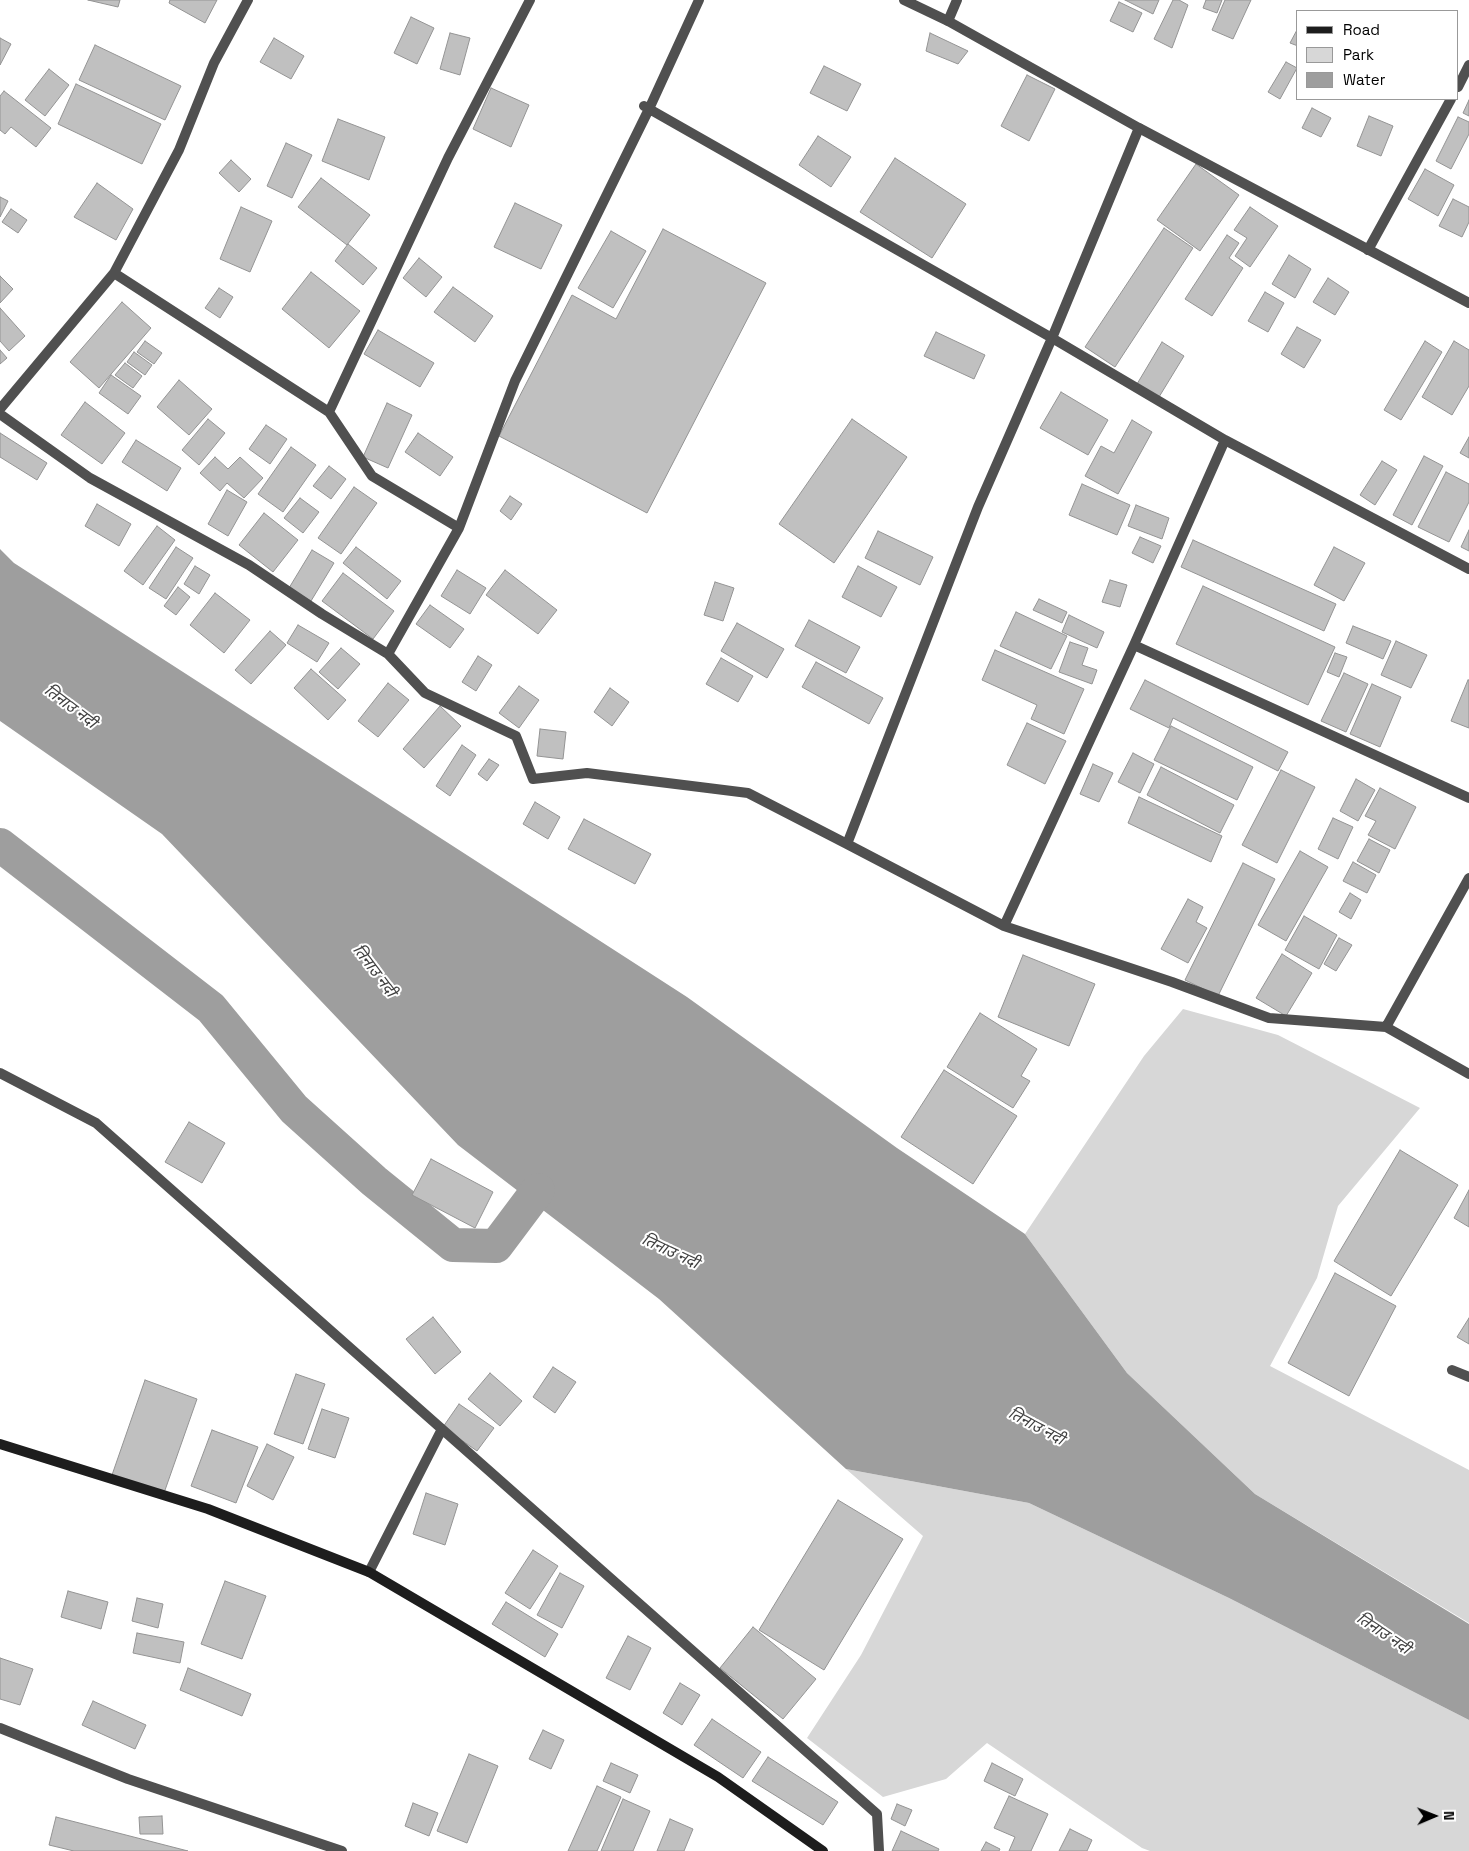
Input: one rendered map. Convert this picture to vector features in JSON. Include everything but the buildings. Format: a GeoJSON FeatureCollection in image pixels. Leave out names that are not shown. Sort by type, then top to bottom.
{"type":"FeatureCollection","features":[{"type":"Feature","properties":{"kind":"main road"},"geometry":{"type":"LineString","coordinates":[[0,1444],[208,1509],[369,1572],[718,1777],[823,1851]]}},
{"type":"Feature","properties":{"kind":"street"},"geometry":{"type":"LineString","coordinates":[[0,409],[114,274],[179,150],[214,63],[248,0]]}},
{"type":"Feature","properties":{"kind":"street"},"geometry":{"type":"LineString","coordinates":[[329,412],[448,158],[530,0]]}},
{"type":"Feature","properties":{"kind":"street"},"geometry":{"type":"LineString","coordinates":[[388,654],[458,528],[515,381],[699,0]]}},
{"type":"Feature","properties":{"kind":"street"},"geometry":{"type":"LineString","coordinates":[[904,0],[948,21],[1140,128],[1469,303]]}},
{"type":"Feature","properties":{"kind":"street"},"geometry":{"type":"LineString","coordinates":[[948,21],[957,0]]}},
{"type":"Feature","properties":{"kind":"street"},"geometry":{"type":"LineString","coordinates":[[1459,85],[1469,65]]}},
{"type":"Feature","properties":{"kind":"street"},"geometry":{"type":"LineString","coordinates":[[1368,250],[1450,100]]}},
{"type":"Feature","properties":{"kind":"street"},"geometry":{"type":"LineString","coordinates":[[646,107],[1052,338],[1224,440],[1469,569]]}},
{"type":"Feature","properties":{"kind":"street"},"geometry":{"type":"LineString","coordinates":[[847,844],[978,507],[1052,338],[1140,128]]}},
{"type":"Feature","properties":{"kind":"street"},"geometry":{"type":"LineString","coordinates":[[114,274],[329,412],[372,476],[458,528]]}},
{"type":"Feature","properties":{"kind":"street"},"geometry":{"type":"LineString","coordinates":[[0,414],[90,478],[249,565],[322,614],[388,654],[425,693],[516,736],[533,778],[587,773],[748,793],[1004,926],[1172,982],[1269,1018],[1386,1027],[1469,1074]]}},
{"type":"Feature","properties":{"kind":"street"},"geometry":{"type":"LineString","coordinates":[[1004,926],[1134,645],[1224,440]]}},
{"type":"Feature","properties":{"kind":"street"},"geometry":{"type":"LineString","coordinates":[[1134,645],[1469,798]]}},
{"type":"Feature","properties":{"kind":"street"},"geometry":{"type":"LineString","coordinates":[[1386,1027],[1469,878]]}},
{"type":"Feature","properties":{"kind":"street"},"geometry":{"type":"LineString","coordinates":[[0,1073],[96,1124],[877,1814],[879,1851]]}},
{"type":"Feature","properties":{"kind":"street"},"geometry":{"type":"LineString","coordinates":[[1452,1370],[1469,1377]]}},
{"type":"Feature","properties":{"kind":"street"},"geometry":{"type":"LineString","coordinates":[[369,1572],[442,1430]]}},
{"type":"Feature","properties":{"kind":"street"},"geometry":{"type":"LineString","coordinates":[[0,1728],[128,1779],[342,1851]]}},
{"type":"Feature","properties":{"kind":"green space"},"geometry":{"type":"Polygon","coordinates":[[[1183,1009],[1278,1035],[1420,1108],[1338,1206],[1317,1278],[1270,1366],[1469,1470],[1469,1623],[1255,1494],[1127,1373],[1025,1234],[1144,1056],[1183,1009]]]}},
{"type":"Feature","properties":{"kind":"green space"},"geometry":{"type":"Polygon","coordinates":[[[846,1469],[1029,1503],[1229,1598],[1469,1720],[1469,1851],[1150,1851],[1142,1848],[987,1743],[946,1779],[883,1797],[807,1738],[861,1655],[923,1536],[846,1469]]]}},
{"type":"Feature","properties":{"kind":"water","name":"तिनाउ नदी"},"geometry":{"type":"Polygon","coordinates":[[[0,549],[14,563],[687,997],[897,1148],[1025,1234],[1127,1373],[1255,1494],[1469,1624],[1469,1720],[1229,1598],[1029,1503],[846,1469],[659,1299],[458,1145],[162,834],[0,721],[0,549]]]}},
{"type":"Feature","properties":{"kind":"waterway"},"geometry":{"type":"LineString","coordinates":[[0,845],[211,1008],[294,1109],[374,1181],[453,1245],[496,1246],[538,1190]]}}]}
